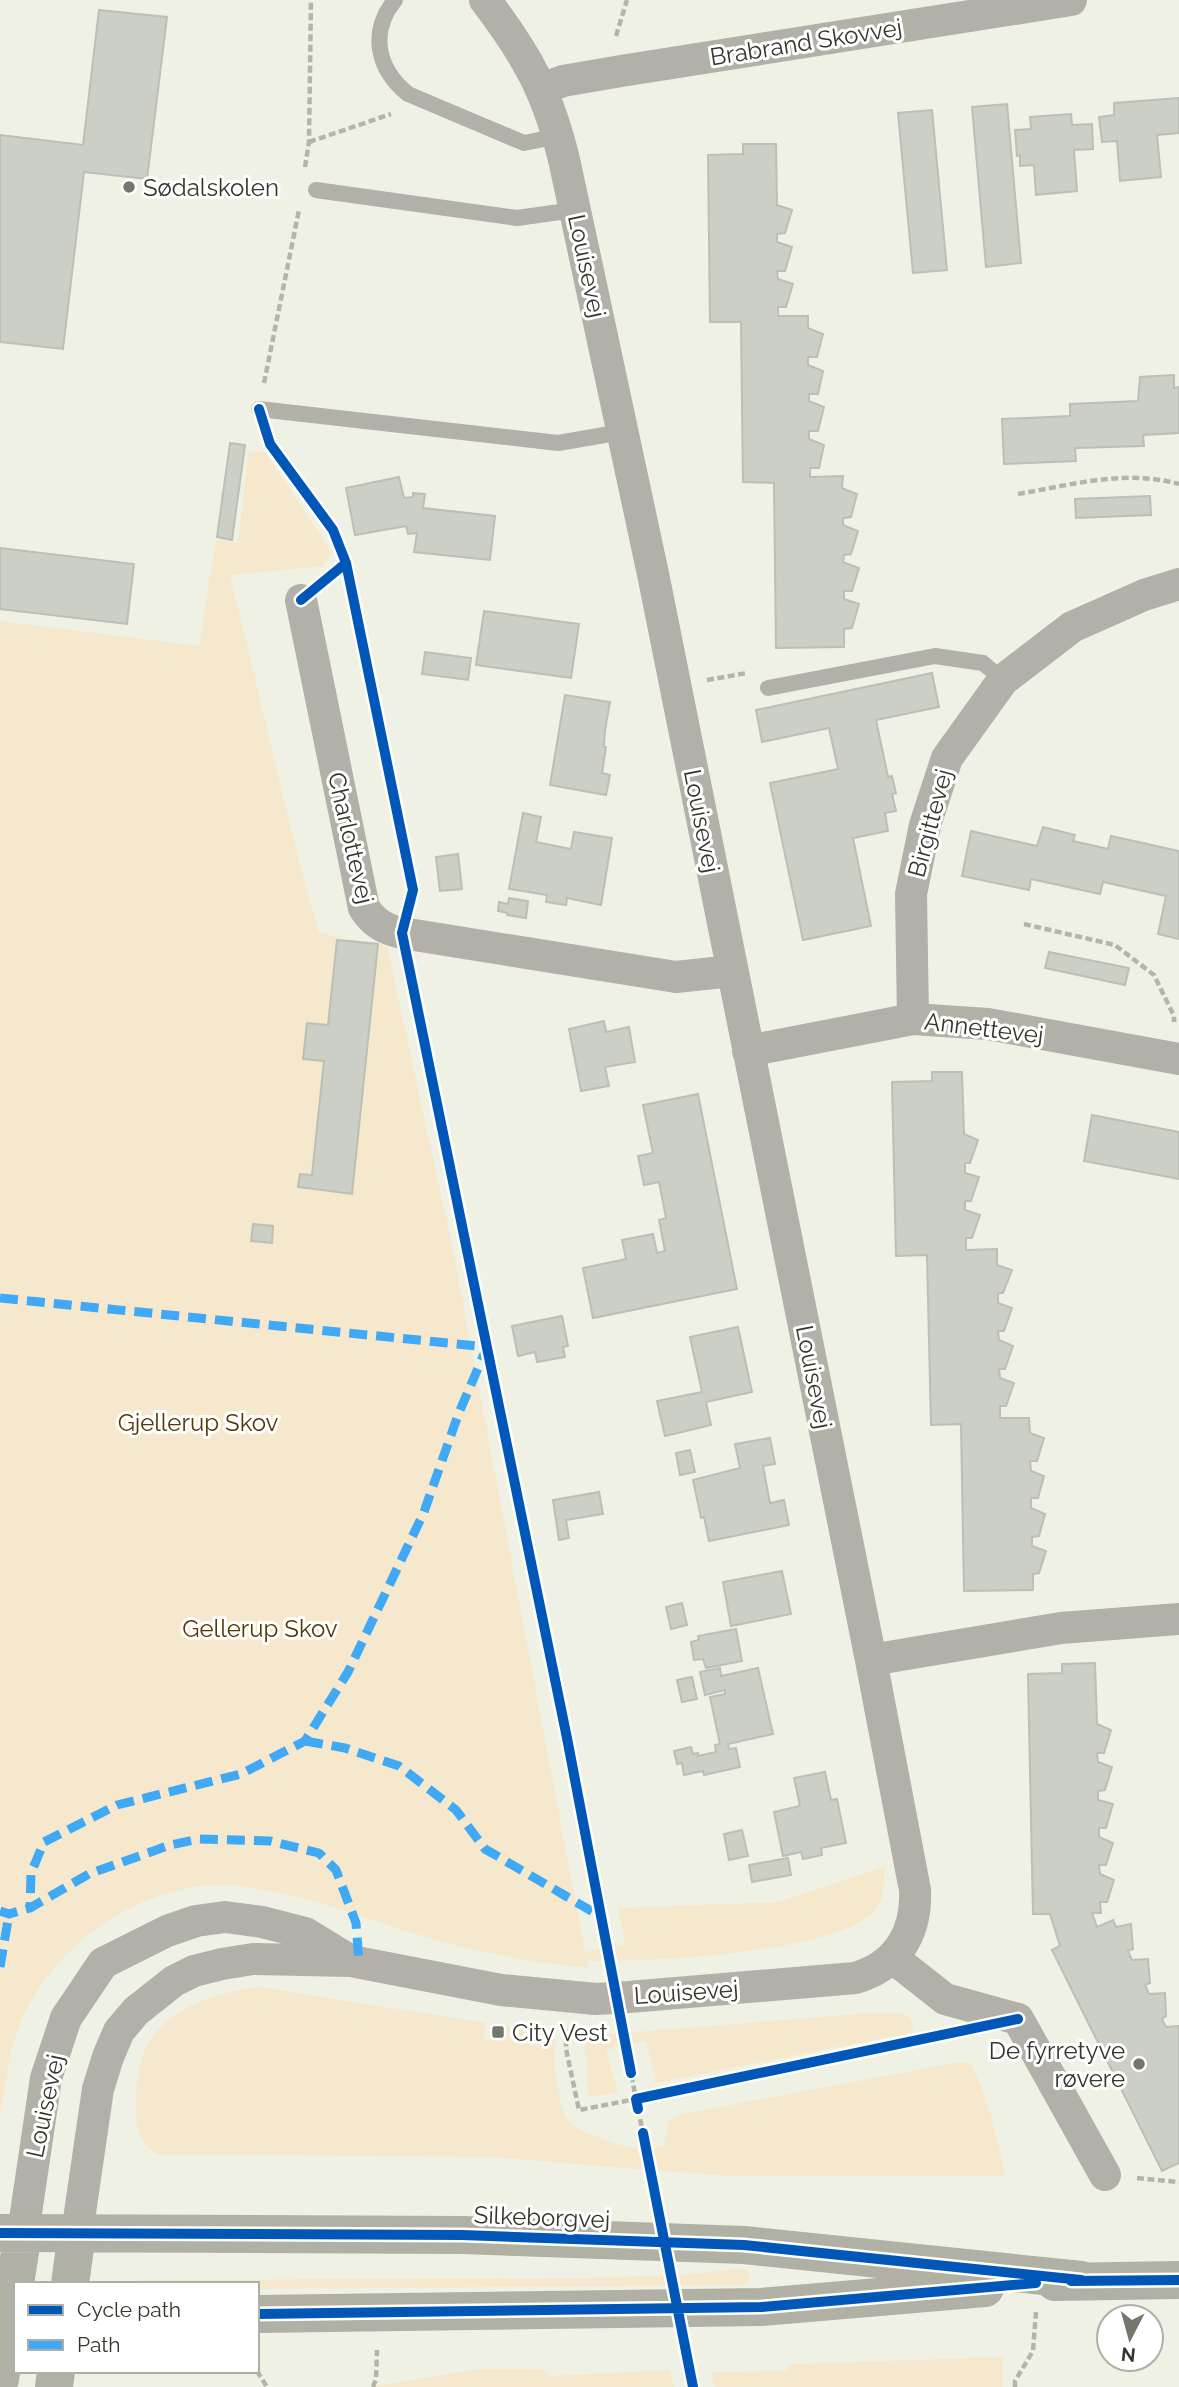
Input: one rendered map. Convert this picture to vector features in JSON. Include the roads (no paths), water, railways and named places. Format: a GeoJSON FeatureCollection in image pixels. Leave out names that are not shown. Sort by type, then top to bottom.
{"type":"FeatureCollection","features":[{"type":"Feature","properties":{"kind":"main road","name":"Silkeborgvej"},"geometry":{"type":"LineString","coordinates":[[12,2233],[462,2235],[744,2245],[1081,2280]]}},
{"type":"Feature","properties":{"kind":"main road"},"geometry":{"type":"LineString","coordinates":[[0,2379],[9,2313],[12,2233]]}},
{"type":"Feature","properties":{"kind":"main road"},"geometry":{"type":"LineString","coordinates":[[69,2282],[77,2233]]}},
{"type":"Feature","properties":{"kind":"main road","name":"Silkeborgvej"},"geometry":{"type":"LineString","coordinates":[[259,2314],[761,2307],[1081,2280],[1179,2280]]}},
{"type":"Feature","properties":{"kind":"street","name":"Louisevej"},"geometry":{"type":"LineString","coordinates":[[77,2233],[98,2090],[107,2057],[136,2011],[174,1982],[194,1971],[253,1959],[351,1961],[501,1990],[596,1999],[855,1978],[869,1974],[893,1958],[910,1933],[916,1905],[871,1660],[676,685],[559,136],[542,89],[525,54],[485,0]]}},
{"type":"Feature","properties":{"kind":"street","name":"Brabrand Skovvej"},"geometry":{"type":"LineString","coordinates":[[542,89],[563,81],[621,71],[1071,0]]}},
{"type":"Feature","properties":{"kind":"street","name":"Birgittevej"},"geometry":{"type":"LineString","coordinates":[[913,1019],[911,894],[925,825],[947,758],[1003,680],[1072,627],[1144,595],[1179,584]]}},
{"type":"Feature","properties":{"kind":"street","name":"Charlottevej"},"geometry":{"type":"LineString","coordinates":[[301,600],[364,908],[371,920],[387,929],[402,933],[676,977],[732,971]]}},
{"type":"Feature","properties":{"kind":"street","name":"Annettevej"},"geometry":{"type":"LineString","coordinates":[[748,1051],[913,1019],[988,1024],[1175,1058]]}},
{"type":"Feature","properties":{"kind":"street"},"geometry":{"type":"LineString","coordinates":[[871,1660],[1061,1628],[1179,1619]]}},
{"type":"Feature","properties":{"kind":"street","name":"Louisevej"},"geometry":{"type":"LineString","coordinates":[[12,2233],[46,2078],[66,2018],[103,1963],[167,1931],[225,1917],[262,1922],[305,1933],[351,1961]]}},
{"type":"Feature","properties":{"kind":"street"},"geometry":{"type":"LineString","coordinates":[[893,1958],[945,1999],[1018,2019],[1105,2175]]}},
{"type":"Feature","properties":{"kind":"lane"},"geometry":{"type":"LineString","coordinates":[[395,0],[379,38],[380,55],[394,83],[408,94],[524,143],[559,136]]}},
{"type":"Feature","properties":{"kind":"lane"},"geometry":{"type":"LineString","coordinates":[[316,190],[517,218],[574,210]]}},
{"type":"Feature","properties":{"kind":"lane"},"geometry":{"type":"LineString","coordinates":[[259,409],[558,443],[622,432]]}},
{"type":"Feature","properties":{"kind":"lane"},"geometry":{"type":"LineString","coordinates":[[768,688],[935,656],[983,663],[1003,680]]}},
{"type":"Feature","properties":{"kind":"place","name":"Sødalskolen"},"geometry":{"type":"Point","coordinates":[129,187]}},
{"type":"Feature","properties":{"kind":"place","name":"City Vest"},"geometry":{"type":"Point","coordinates":[498,2032]}},
{"type":"Feature","properties":{"kind":"place","name":"De fyrretyve røvere"},"geometry":{"type":"Point","coordinates":[1139,2064]}},
{"type":"Feature","properties":{"kind":"park label","name":"Gjellerup Skov"},"geometry":{"type":"Point","coordinates":[198,1422]}},
{"type":"Feature","properties":{"kind":"park label","name":"Gellerup Skov"},"geometry":{"type":"Point","coordinates":[260,1628]}}]}
